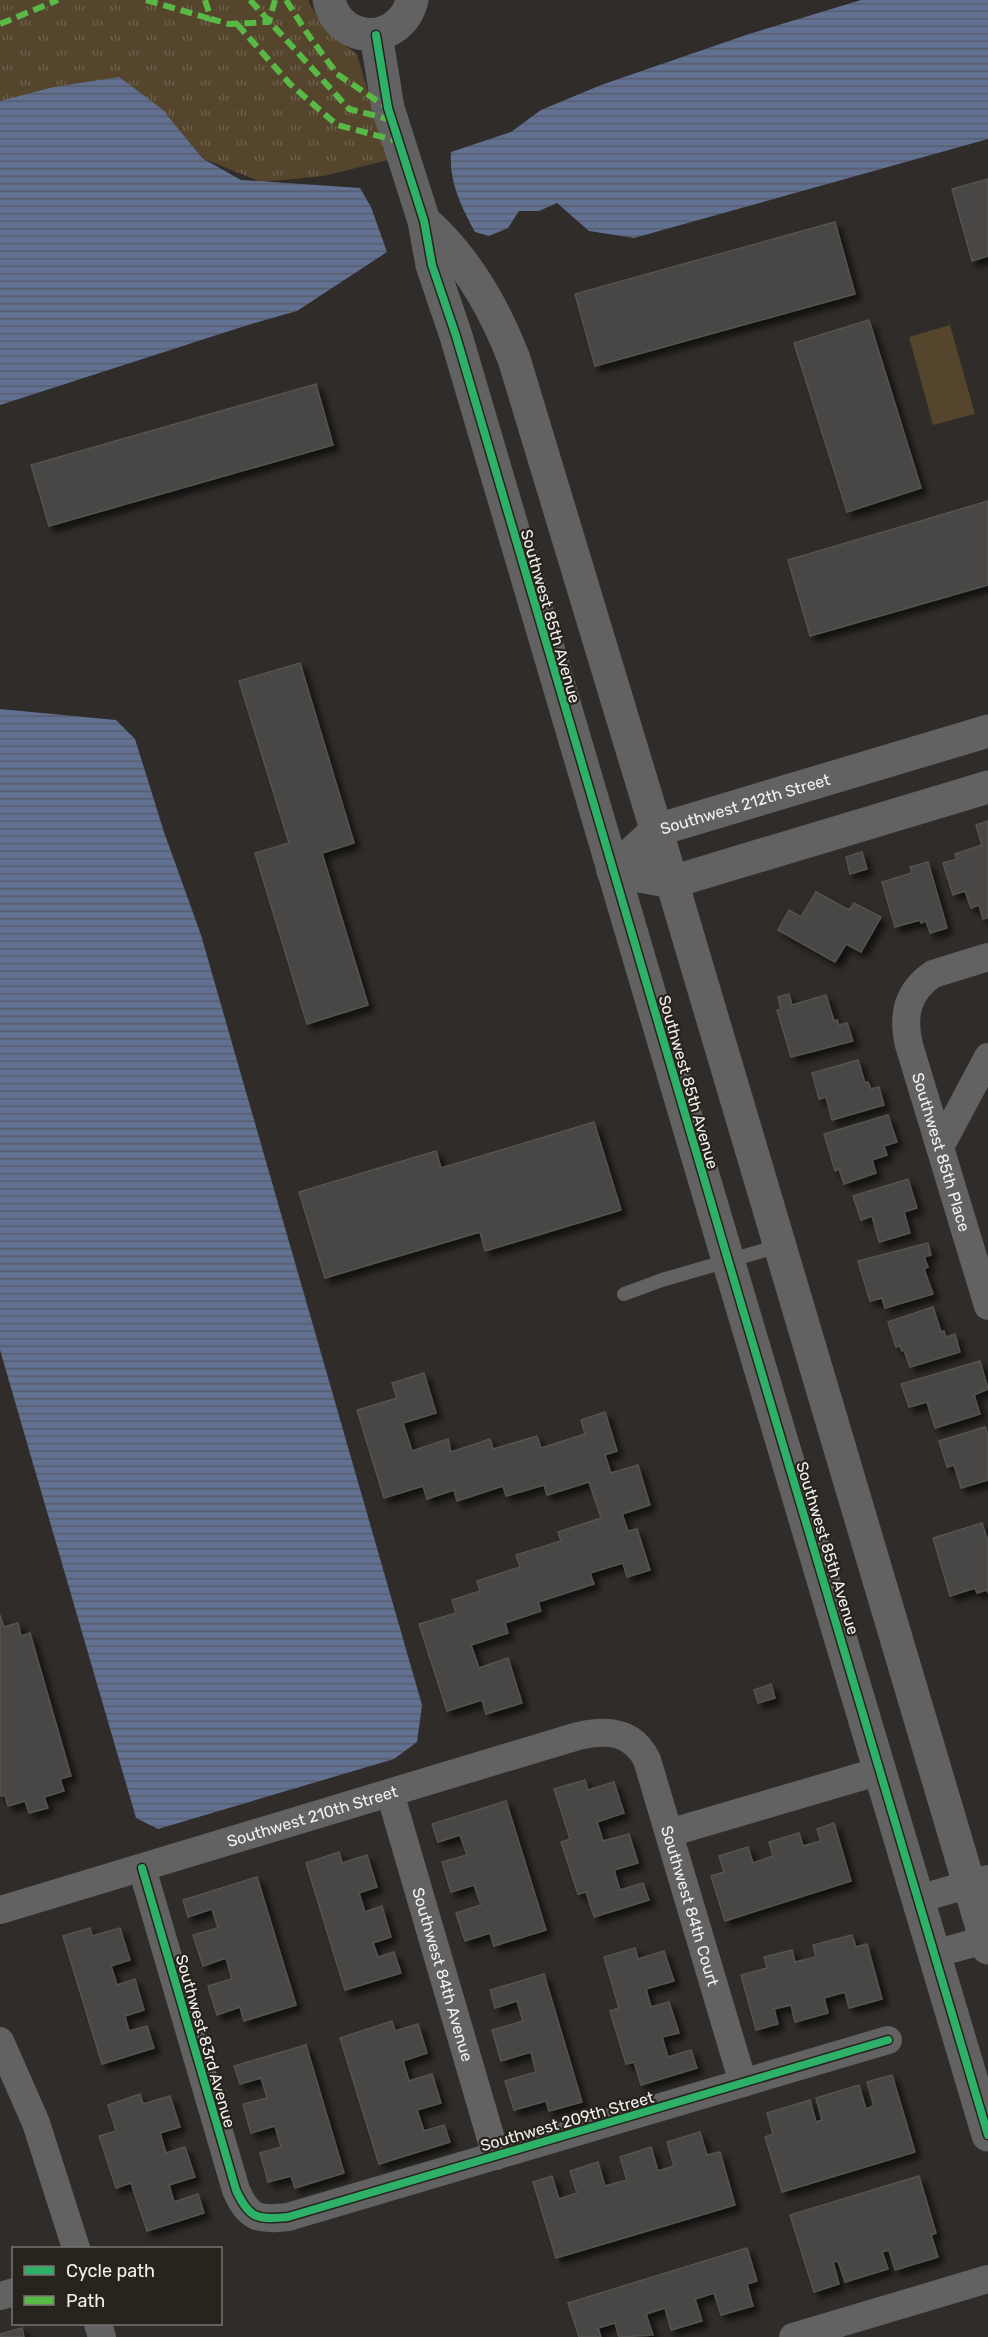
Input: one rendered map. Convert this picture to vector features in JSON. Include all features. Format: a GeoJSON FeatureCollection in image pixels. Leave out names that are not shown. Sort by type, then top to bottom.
{"type":"FeatureCollection","features":[{"type":"Feature","properties":{"kind":"street"},"geometry":{"type":"LineString","coordinates":[[329,0],[333,14],[342,24],[364,35],[376,35],[397,26],[405,17],[412,0]]}},
{"type":"Feature","properties":{"kind":"street","name":"Southwest 85th Avenue"},"geometry":{"type":"LineString","coordinates":[[376,35],[388,108],[424,220],[432,265],[456,336],[988,2135]]}},
{"type":"Feature","properties":{"kind":"street","name":"Southwest 85th Avenue"},"geometry":{"type":"LineString","coordinates":[[424,220],[450,246],[472,277],[501,328],[514,359],[780,1245],[979,1882],[987,1942]]}},
{"type":"Feature","properties":{"kind":"street","name":"Southwest 212th Street"},"geometry":{"type":"LineString","coordinates":[[613,871],[657,830],[988,731]]}},
{"type":"Feature","properties":{"kind":"street"},"geometry":{"type":"LineString","coordinates":[[613,871],[672,882],[988,787]]}},
{"type":"Feature","properties":{"kind":"street","name":"Southwest 85th Place"},"geometry":{"type":"LineString","coordinates":[[988,957],[933,974],[925,979],[910,997],[905,1019],[906,1033],[988,1306]]}},
{"type":"Feature","properties":{"kind":"street"},"geometry":{"type":"LineString","coordinates":[[940,1147],[988,1057]]}},
{"type":"Feature","properties":{"kind":"street","name":"Southwest 210th Street"},"geometry":{"type":"LineString","coordinates":[[0,1910],[578,1736],[606,1733],[624,1736]]}},
{"type":"Feature","properties":{"kind":"street","name":"Southwest 84th Court"},"geometry":{"type":"LineString","coordinates":[[624,1736],[637,1744],[647,1760],[743,2083]]}},
{"type":"Feature","properties":{"kind":"street"},"geometry":{"type":"LineString","coordinates":[[669,1833],[880,1772]]}},
{"type":"Feature","properties":{"kind":"street","name":"Southwest 84th Avenue"},"geometry":{"type":"LineString","coordinates":[[390,1793],[496,2156]]}},
{"type":"Feature","properties":{"kind":"street","name":"Southwest 83rd Avenue"},"geometry":{"type":"LineString","coordinates":[[141,1868],[228,2168],[241,2201],[253,2216]]}},
{"type":"Feature","properties":{"kind":"street"},"geometry":{"type":"LineString","coordinates":[[918,1899],[979,1882]]}},
{"type":"Feature","properties":{"kind":"street"},"geometry":{"type":"LineString","coordinates":[[934,1954],[987,1942]]}},
{"type":"Feature","properties":{"kind":"street","name":"Southwest 209th Street"},"geometry":{"type":"LineString","coordinates":[[253,2216],[264,2219],[288,2217],[888,2040]]}},
{"type":"Feature","properties":{"kind":"street"},"geometry":{"type":"LineString","coordinates":[[0,2041],[36,2123],[76,2247]]}},
{"type":"Feature","properties":{"kind":"street"},"geometry":{"type":"LineString","coordinates":[[793,2337],[988,2279]]}},
{"type":"Feature","properties":{"kind":"lane"},"geometry":{"type":"LineString","coordinates":[[624,1294],[780,1245]]}},
{"type":"Feature","properties":{"kind":"green space"},"geometry":{"type":"Polygon","coordinates":[[[0,0],[309,0],[327,32],[357,54],[388,160],[324,176],[261,182],[202,158],[0,106],[0,0]]]}},
{"type":"Feature","properties":{"kind":"green space"},"geometry":{"type":"Polygon","coordinates":[[[950,325],[975,414],[933,425],[909,337],[950,325]]]}},
{"type":"Feature","properties":{"kind":"water"},"geometry":{"type":"Polygon","coordinates":[[[861,0],[988,0],[988,139],[634,238],[589,231],[557,203],[539,211],[519,211],[508,228],[489,236],[475,232],[454,184],[451,152],[511,132],[541,110],[601,85],[749,34],[861,0]]]}},
{"type":"Feature","properties":{"kind":"water"},"geometry":{"type":"Polygon","coordinates":[[[119,77],[162,109],[202,158],[241,180],[360,188],[371,207],[387,252],[297,311],[0,405],[0,101],[54,87],[119,77]]]}},
{"type":"Feature","properties":{"kind":"water"},"geometry":{"type":"Polygon","coordinates":[[[0,709],[116,720],[135,739],[164,832],[201,935],[422,1705],[417,1742],[394,1759],[158,1829],[136,1818],[0,1350],[0,709]]]}},
{"type":"Feature","properties":{"kind":"building"},"geometry":{"type":"Polygon","coordinates":[[[988,179],[988,256],[972,261],[952,189],[988,179]]]}},
{"type":"Feature","properties":{"kind":"building"},"geometry":{"type":"Polygon","coordinates":[[[835,222],[855,294],[595,366],[575,294],[835,222]]]}},
{"type":"Feature","properties":{"kind":"building"},"geometry":{"type":"Polygon","coordinates":[[[869,320],[921,488],[847,512],[794,343],[869,320]]]}},
{"type":"Feature","properties":{"kind":"building"},"geometry":{"type":"Polygon","coordinates":[[[316,384],[333,445],[49,526],[31,465],[316,384]]]}},
{"type":"Feature","properties":{"kind":"building"},"geometry":{"type":"Polygon","coordinates":[[[988,501],[988,585],[810,636],[788,560],[988,501]]]}},
{"type":"Feature","properties":{"kind":"building"},"geometry":{"type":"Polygon","coordinates":[[[300,663],[354,843],[322,853],[368,1005],[307,1024],[255,853],[289,843],[239,681],[300,663]]]}},
{"type":"Feature","properties":{"kind":"building"},"geometry":{"type":"Polygon","coordinates":[[[988,821],[988,918],[983,919],[979,905],[971,908],[965,891],[953,895],[943,863],[957,859],[955,854],[982,845],[976,825],[988,821]]]}},
{"type":"Feature","properties":{"kind":"building"},"geometry":{"type":"Polygon","coordinates":[[[862,852],[867,869],[850,874],[846,857],[862,852]]]}},
{"type":"Feature","properties":{"kind":"building"},"geometry":{"type":"Polygon","coordinates":[[[928,862],[947,928],[930,933],[926,921],[921,923],[920,920],[895,927],[882,882],[912,873],[910,867],[928,862]]]}},
{"type":"Feature","properties":{"kind":"building"},"geometry":{"type":"Polygon","coordinates":[[[816,892],[849,910],[854,903],[881,917],[861,952],[846,944],[835,962],[778,930],[789,910],[801,917],[816,892]]]}},
{"type":"Feature","properties":{"kind":"building"},"geometry":{"type":"Polygon","coordinates":[[[789,994],[792,1005],[826,995],[834,1021],[837,1020],[839,1025],[847,1023],[853,1041],[791,1057],[777,1010],[781,1009],[778,997],[789,994]]]}},
{"type":"Feature","properties":{"kind":"building"},"geometry":{"type":"Polygon","coordinates":[[[858,1060],[865,1083],[868,1082],[871,1089],[879,1087],[884,1105],[832,1120],[826,1097],[819,1099],[812,1073],[858,1060]]]}},
{"type":"Feature","properties":{"kind":"building"},"geometry":{"type":"Polygon","coordinates":[[[888,1115],[897,1142],[884,1146],[887,1155],[872,1160],[876,1173],[844,1184],[839,1169],[835,1171],[824,1134],[888,1115]]]}},
{"type":"Feature","properties":{"kind":"building"},"geometry":{"type":"Polygon","coordinates":[[[594,1122],[621,1210],[485,1251],[480,1232],[325,1278],[299,1192],[436,1151],[441,1168],[594,1122]]]}},
{"type":"Feature","properties":{"kind":"building"},"geometry":{"type":"Polygon","coordinates":[[[908,1179],[917,1208],[904,1212],[910,1233],[879,1242],[872,1216],[861,1220],[853,1196],[908,1179]]]}},
{"type":"Feature","properties":{"kind":"building"},"geometry":{"type":"Polygon","coordinates":[[[928,1243],[931,1255],[924,1257],[928,1267],[924,1269],[933,1294],[885,1308],[882,1298],[870,1301],[858,1261],[928,1243]]]}},
{"type":"Feature","properties":{"kind":"building"},"geometry":{"type":"Polygon","coordinates":[[[933,1307],[941,1332],[944,1331],[946,1337],[955,1334],[960,1352],[910,1367],[904,1350],[902,1351],[900,1346],[896,1347],[888,1322],[933,1307]]]}},
{"type":"Feature","properties":{"kind":"building"},"geometry":{"type":"Polygon","coordinates":[[[980,1361],[988,1389],[974,1395],[980,1414],[935,1428],[927,1402],[909,1407],[901,1384],[980,1361]]]}},
{"type":"Feature","properties":{"kind":"building"},"geometry":{"type":"Polygon","coordinates":[[[424,1373],[436,1413],[403,1423],[412,1451],[448,1439],[451,1452],[490,1439],[493,1449],[537,1436],[541,1448],[585,1434],[581,1420],[605,1412],[617,1451],[605,1455],[611,1473],[638,1465],[650,1505],[622,1514],[628,1531],[637,1529],[650,1570],[627,1577],[623,1563],[590,1573],[594,1584],[538,1602],[541,1611],[505,1623],[508,1633],[471,1645],[479,1668],[508,1658],[522,1703],[486,1714],[482,1700],[447,1711],[419,1624],[456,1613],[452,1600],[480,1591],[477,1581],[520,1567],[516,1555],[561,1541],[558,1532],[601,1518],[589,1482],[547,1495],[544,1485],[506,1496],[503,1486],[457,1501],[454,1490],[427,1499],[423,1486],[384,1498],[357,1410],[397,1398],[392,1383],[424,1373]]]}},
{"type":"Feature","properties":{"kind":"building"},"geometry":{"type":"Polygon","coordinates":[[[985,1427],[988,1435],[988,1480],[961,1488],[954,1465],[947,1467],[939,1441],[985,1427]]]}},
{"type":"Feature","properties":{"kind":"building"},"geometry":{"type":"Polygon","coordinates":[[[982,1523],[988,1541],[988,1593],[987,1590],[977,1593],[975,1588],[950,1596],[933,1538],[982,1523]]]}},
{"type":"Feature","properties":{"kind":"building"},"geometry":{"type":"Polygon","coordinates":[[[0,1615],[4,1627],[18,1623],[21,1636],[30,1633],[71,1776],[60,1779],[64,1791],[44,1797],[48,1808],[29,1813],[25,1801],[8,1806],[5,1795],[0,1796],[0,1615]]]}},
{"type":"Feature","properties":{"kind":"building"},"geometry":{"type":"Polygon","coordinates":[[[771,1684],[775,1698],[758,1703],[754,1690],[771,1684]]]}},
{"type":"Feature","properties":{"kind":"building"},"geometry":{"type":"Polygon","coordinates":[[[585,1780],[588,1790],[614,1782],[624,1813],[597,1822],[603,1841],[629,1834],[638,1863],[614,1870],[620,1890],[643,1883],[649,1900],[594,1917],[586,1892],[578,1894],[561,1842],[570,1839],[554,1789],[585,1780]]]}},
{"type":"Feature","properties":{"kind":"building"},"geometry":{"type":"Polygon","coordinates":[[[506,1801],[546,1930],[494,1946],[490,1933],[465,1941],[456,1913],[481,1905],[474,1885],[451,1892],[442,1862],[467,1855],[460,1835],[438,1842],[432,1824],[506,1801]]]}},
{"type":"Feature","properties":{"kind":"building"},"geometry":{"type":"Polygon","coordinates":[[[834,1823],[851,1881],[725,1921],[711,1876],[724,1872],[719,1856],[748,1847],[753,1863],[773,1856],[769,1842],[799,1833],[803,1846],[821,1841],[817,1829],[834,1823]]]}},
{"type":"Feature","properties":{"kind":"building"},"geometry":{"type":"Polygon","coordinates":[[[339,1852],[342,1863],[367,1855],[377,1887],[359,1893],[365,1912],[382,1906],[391,1937],[373,1943],[378,1957],[394,1952],[401,1973],[345,1990],[306,1863],[339,1852]]]}},
{"type":"Feature","properties":{"kind":"building"},"geometry":{"type":"Polygon","coordinates":[[[257,1877],[296,2005],[244,2021],[240,2007],[217,2015],[208,1986],[232,1979],[226,1958],[203,1966],[193,1935],[218,1928],[212,1909],[188,1917],[183,1900],[257,1877]]]}},
{"type":"Feature","properties":{"kind":"building"},"geometry":{"type":"Polygon","coordinates":[[[90,1928],[92,1936],[120,1928],[130,1960],[111,1966],[117,1985],[135,1979],[144,2010],[125,2016],[129,2031],[147,2026],[154,2048],[102,2064],[63,1936],[90,1928]]]}},
{"type":"Feature","properties":{"kind":"building"},"geometry":{"type":"Polygon","coordinates":[[[852,1935],[856,1947],[867,1944],[882,1999],[849,2008],[845,1992],[824,1998],[828,2013],[795,2022],[791,2005],[774,2009],[778,2024],[756,2030],[741,1975],[767,1968],[764,1957],[792,1950],[795,1962],[816,1957],[813,1945],[852,1935]]]}},
{"type":"Feature","properties":{"kind":"building"},"geometry":{"type":"Polygon","coordinates":[[[635,1948],[638,1959],[664,1951],[674,1981],[646,1989],[651,2007],[669,2002],[679,2033],[662,2037],[668,2057],[691,2050],[697,2068],[641,2085],[634,2062],[626,2064],[610,2011],[619,2008],[604,1957],[635,1948]]]}},
{"type":"Feature","properties":{"kind":"building"},"geometry":{"type":"Polygon","coordinates":[[[544,1974],[582,2102],[549,2111],[546,2101],[514,2110],[505,2081],[536,2072],[531,2052],[501,2061],[492,2030],[523,2021],[517,2001],[495,2008],[490,1990],[544,1974]]]}},
{"type":"Feature","properties":{"kind":"building"},"geometry":{"type":"Polygon","coordinates":[[[392,2021],[395,2031],[418,2024],[427,2053],[403,2061],[409,2081],[432,2074],[441,2103],[417,2110],[424,2131],[444,2125],[450,2142],[379,2164],[340,2038],[392,2021]]]}},
{"type":"Feature","properties":{"kind":"building"},"geometry":{"type":"Polygon","coordinates":[[[306,2045],[344,2173],[295,2188],[291,2176],[268,2182],[260,2153],[281,2147],[275,2126],[251,2133],[243,2104],[267,2098],[261,2078],[240,2084],[234,2066],[306,2045]]]}},
{"type":"Feature","properties":{"kind":"building"},"geometry":{"type":"Polygon","coordinates":[[[892,2075],[915,2152],[782,2192],[765,2137],[773,2134],[767,2113],[810,2100],[816,2122],[822,2120],[816,2098],[859,2085],[866,2109],[874,2106],[867,2082],[892,2075]]]}},
{"type":"Feature","properties":{"kind":"building"},"geometry":{"type":"Polygon","coordinates":[[[140,2094],[143,2104],[170,2096],[180,2127],[160,2133],[166,2153],[185,2147],[195,2177],[169,2185],[174,2202],[198,2194],[204,2213],[147,2231],[131,2183],[116,2188],[99,2136],[116,2131],[108,2105],[140,2094]]]}},
{"type":"Feature","properties":{"kind":"building"},"geometry":{"type":"Polygon","coordinates":[[[700,2132],[707,2155],[720,2152],[735,2205],[556,2258],[533,2182],[552,2176],[559,2199],[577,2193],[570,2171],[598,2162],[605,2186],[627,2180],[620,2157],[651,2147],[658,2171],[674,2166],[667,2142],[700,2132]]]}},
{"type":"Feature","properties":{"kind":"building"},"geometry":{"type":"Polygon","coordinates":[[[919,2176],[936,2233],[931,2235],[938,2257],[895,2270],[889,2250],[882,2252],[888,2269],[845,2282],[838,2261],[833,2262],[839,2284],[814,2292],[790,2215],[919,2176]]]}},
{"type":"Feature","properties":{"kind":"building"},"geometry":{"type":"Polygon","coordinates":[[[747,2248],[757,2281],[747,2284],[753,2306],[721,2315],[714,2293],[695,2299],[702,2321],[671,2330],[665,2308],[646,2314],[653,2335],[619,2337],[615,2323],[598,2328],[601,2337],[579,2337],[568,2303],[747,2248]]]}},
{"type":"Feature","properties":{"kind":"building"},"geometry":{"type":"Polygon","coordinates":[[[22,2328],[24,2337],[0,2337],[0,2334],[22,2328]]]}},
{"type":"Feature","properties":{"kind":"marked path"},"geometry":{"type":"LineString","coordinates":[[0,24],[58,0]]}},
{"type":"Feature","properties":{"kind":"marked path"},"geometry":{"type":"LineString","coordinates":[[146,0],[211,19]]}},
{"type":"Feature","properties":{"kind":"marked path"},"geometry":{"type":"LineString","coordinates":[[205,0],[211,19],[229,24],[269,22],[275,0]]}},
{"type":"Feature","properties":{"kind":"marked path"},"geometry":{"type":"LineString","coordinates":[[250,0],[349,109],[392,120]]}},
{"type":"Feature","properties":{"kind":"marked path"},"geometry":{"type":"LineString","coordinates":[[286,0],[337,74],[388,108]]}},
{"type":"Feature","properties":{"kind":"marked path"},"geometry":{"type":"LineString","coordinates":[[237,24],[290,84],[337,125],[398,141]]}},
{"type":"Feature","properties":{"kind":"cycle path"},"geometry":{"type":"LineString","coordinates":[[376,35],[388,108],[424,221],[432,265],[456,336],[988,2135]]}},
{"type":"Feature","properties":{"kind":"cycle path"},"geometry":{"type":"LineString","coordinates":[[142,1868],[236,2190],[245,2207],[256,2216],[288,2217],[888,2040]]}}]}
